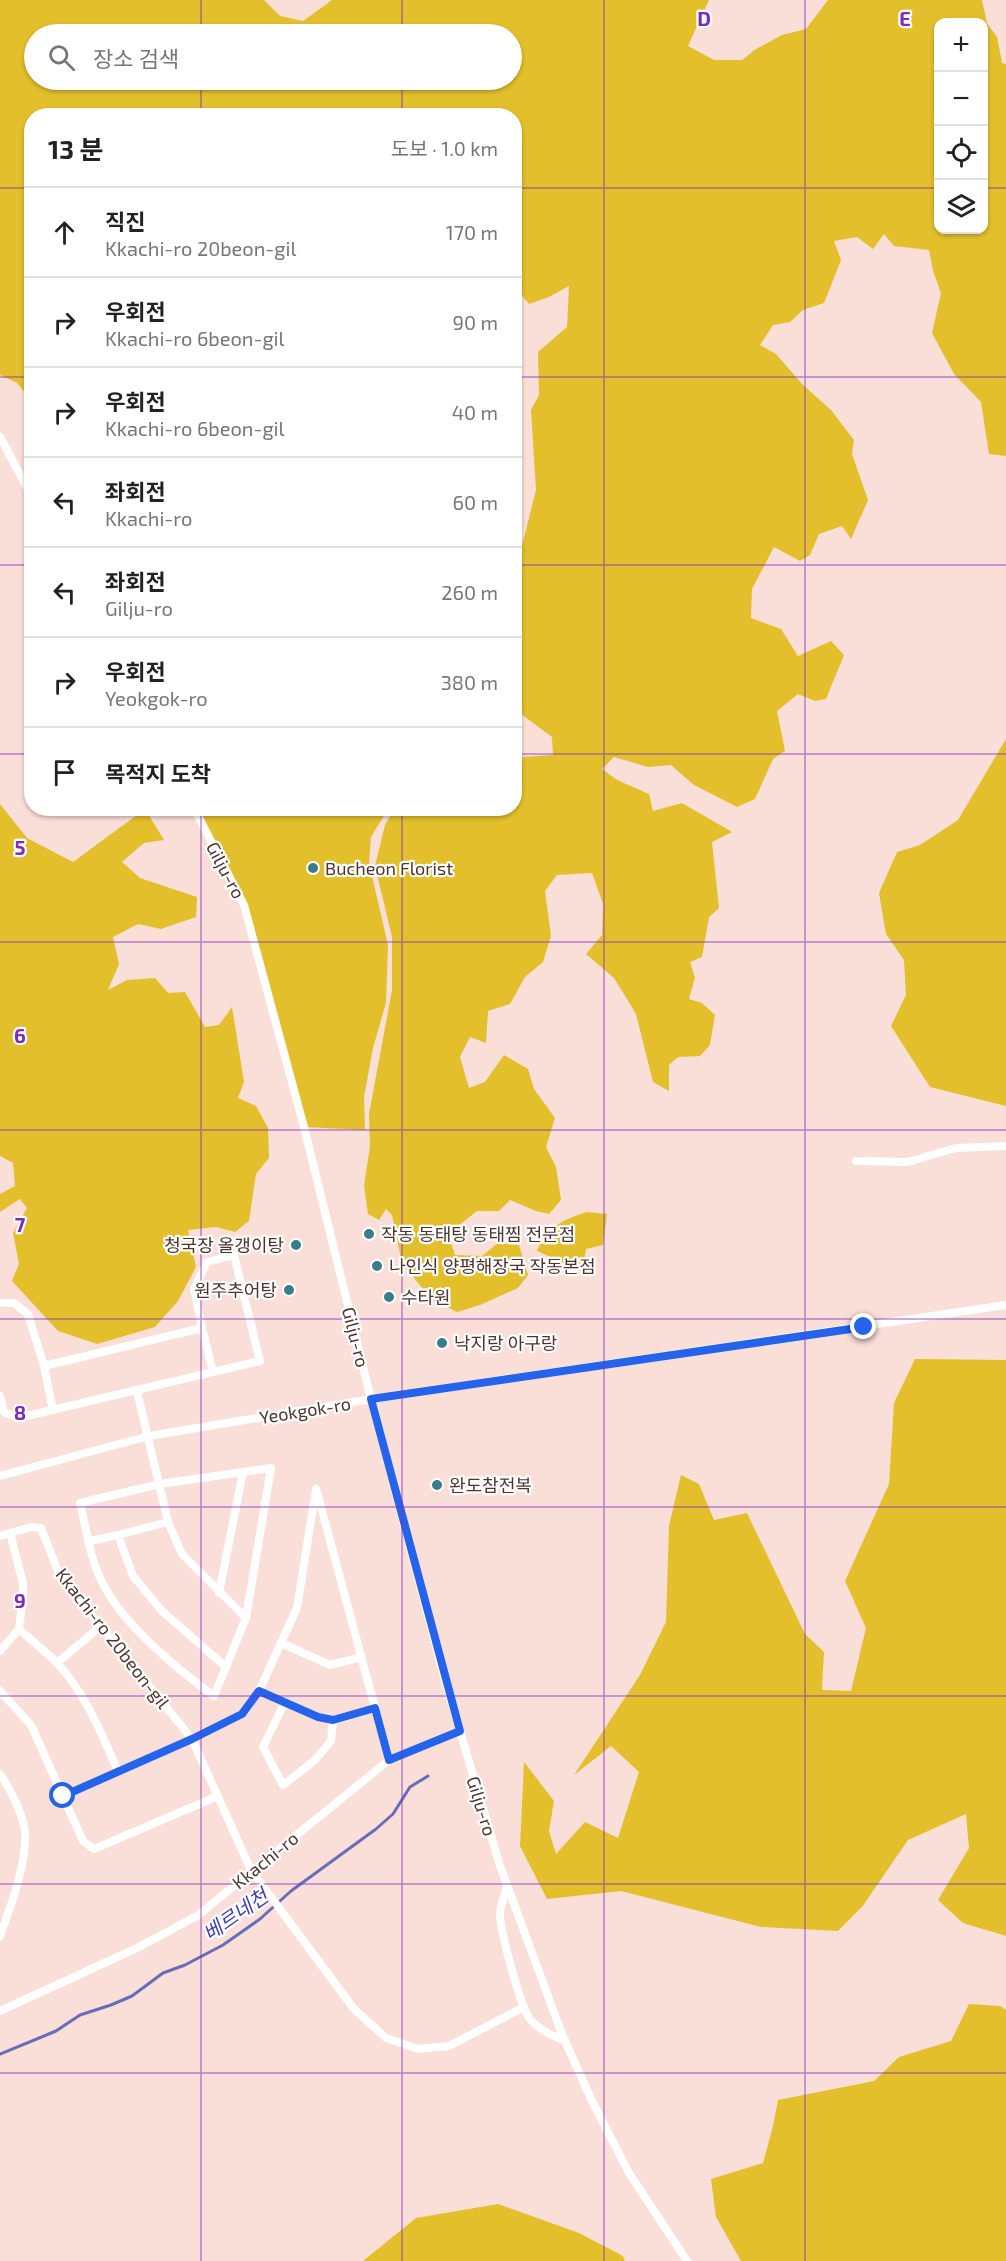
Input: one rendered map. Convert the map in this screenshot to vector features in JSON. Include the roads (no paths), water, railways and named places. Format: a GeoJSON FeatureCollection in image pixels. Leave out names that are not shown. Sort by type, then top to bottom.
{"type":"FeatureCollection","features":[{"type":"Feature","properties":{"kind":"street"},"geometry":{"type":"LineString","coordinates":[[0,437],[24,482]]}},
{"type":"Feature","properties":{"kind":"street","name":"Gilju-ro"},"geometry":{"type":"LineString","coordinates":[[198,816],[244,905],[304,1126],[371,1399],[460,1731],[507,1885],[565,2042],[591,2099],[629,2173],[687,2261]]}},
{"type":"Feature","properties":{"kind":"street"},"geometry":{"type":"LineString","coordinates":[[856,1161],[909,1162],[956,1148],[1006,1146]]}},
{"type":"Feature","properties":{"kind":"street"},"geometry":{"type":"LineString","coordinates":[[0,1396],[4,1412],[18,1418],[137,1391],[213,1372],[261,1360],[234,1255],[207,1262],[194,1289],[213,1372]]}},
{"type":"Feature","properties":{"kind":"street"},"geometry":{"type":"LineString","coordinates":[[0,1303],[14,1303],[28,1314],[44,1366],[53,1410]]}},
{"type":"Feature","properties":{"kind":"street","name":"Yeokgok-ro"},"geometry":{"type":"LineString","coordinates":[[0,1476],[149,1436],[371,1399],[1006,1305]]}},
{"type":"Feature","properties":{"kind":"street"},"geometry":{"type":"LineString","coordinates":[[44,1366],[202,1328]]}},
{"type":"Feature","properties":{"kind":"street"},"geometry":{"type":"LineString","coordinates":[[137,1391],[168,1522],[182,1554],[246,1618]]}},
{"type":"Feature","properties":{"kind":"street"},"geometry":{"type":"LineString","coordinates":[[271,1468],[246,1618],[214,1696],[172,1665],[115,1604],[101,1581],[80,1503],[160,1484],[271,1468]]}},
{"type":"Feature","properties":{"kind":"street"},"geometry":{"type":"LineString","coordinates":[[219,1593],[243,1472]]}},
{"type":"Feature","properties":{"kind":"street"},"geometry":{"type":"LineString","coordinates":[[63,1796],[192,1739],[242,1714],[259,1691],[297,1608],[316,1489],[389,1760]]}},
{"type":"Feature","properties":{"kind":"street"},"geometry":{"type":"LineString","coordinates":[[90,1541],[168,1522]]}},
{"type":"Feature","properties":{"kind":"street","name":"Kkachi-ro 20beon-gil"},"geometry":{"type":"LineString","coordinates":[[0,1536],[32,1527],[41,1528],[60,1576],[192,1739],[251,1870],[354,2009],[386,2038],[418,2049],[448,2046],[524,2007]]}},
{"type":"Feature","properties":{"kind":"street"},"geometry":{"type":"LineString","coordinates":[[0,1650],[19,1629],[23,1598],[23,1583],[10,1533]]}},
{"type":"Feature","properties":{"kind":"street"},"geometry":{"type":"LineString","coordinates":[[118,1534],[133,1576],[162,1611],[226,1667]]}},
{"type":"Feature","properties":{"kind":"street"},"geometry":{"type":"LineString","coordinates":[[57,1663],[101,1626]]}},
{"type":"Feature","properties":{"kind":"street"},"geometry":{"type":"LineString","coordinates":[[19,1629],[57,1663],[92,1711],[118,1771]]}},
{"type":"Feature","properties":{"kind":"street"},"geometry":{"type":"LineString","coordinates":[[281,1643],[330,1665],[362,1657]]}},
{"type":"Feature","properties":{"kind":"street"},"geometry":{"type":"LineString","coordinates":[[0,1691],[32,1725],[83,1841],[94,1848],[218,1796]]}},
{"type":"Feature","properties":{"kind":"street"},"geometry":{"type":"LineString","coordinates":[[259,1691],[284,1704],[318,1717],[333,1720],[375,1708]]}},
{"type":"Feature","properties":{"kind":"street"},"geometry":{"type":"LineString","coordinates":[[284,1704],[263,1747],[283,1785],[314,1761],[331,1741],[333,1720]]}},
{"type":"Feature","properties":{"kind":"street","name":"Kkachi-ro"},"geometry":{"type":"LineString","coordinates":[[0,2011],[137,1948],[197,1916],[389,1760],[460,1731]]}},
{"type":"Feature","properties":{"kind":"street"},"geometry":{"type":"LineString","coordinates":[[0,1774],[4,1788],[24,1827],[22,1863],[0,1936]]}},
{"type":"Feature","properties":{"kind":"street"},"geometry":{"type":"LineString","coordinates":[[507,1885],[500,1913],[507,1952],[524,2007],[531,2019],[544,2032],[565,2042]]}},
{"type":"Feature","properties":{"kind":"waterway","name":"베르네천"},"geometry":{"type":"LineString","coordinates":[[0,2054],[56,2031],[80,2015],[132,1996],[163,1973],[185,1965],[223,1945],[260,1919],[291,1891],[376,1829],[393,1814],[410,1787],[428,1776]]}},
{"type":"Feature","properties":{"kind":"place","name":"Bucheon Florist"},"geometry":{"type":"Point","coordinates":[313,868]}},
{"type":"Feature","properties":{"kind":"place","name":"작동 동태탕 동태찜 전문점"},"geometry":{"type":"Point","coordinates":[369,1234]}},
{"type":"Feature","properties":{"kind":"place","name":"청국장 올갱이탕"},"geometry":{"type":"Point","coordinates":[296,1245]}},
{"type":"Feature","properties":{"kind":"place","name":"나인식 양평해장국 작동본점"},"geometry":{"type":"Point","coordinates":[377,1266]}},
{"type":"Feature","properties":{"kind":"place","name":"원주추어탕"},"geometry":{"type":"Point","coordinates":[289,1290]}},
{"type":"Feature","properties":{"kind":"place","name":"수타원"},"geometry":{"type":"Point","coordinates":[389,1297]}},
{"type":"Feature","properties":{"kind":"place","name":"낙지랑 아구랑"},"geometry":{"type":"Point","coordinates":[442,1343]}},
{"type":"Feature","properties":{"kind":"place","name":"완도참전복"},"geometry":{"type":"Point","coordinates":[437,1485]}}]}
